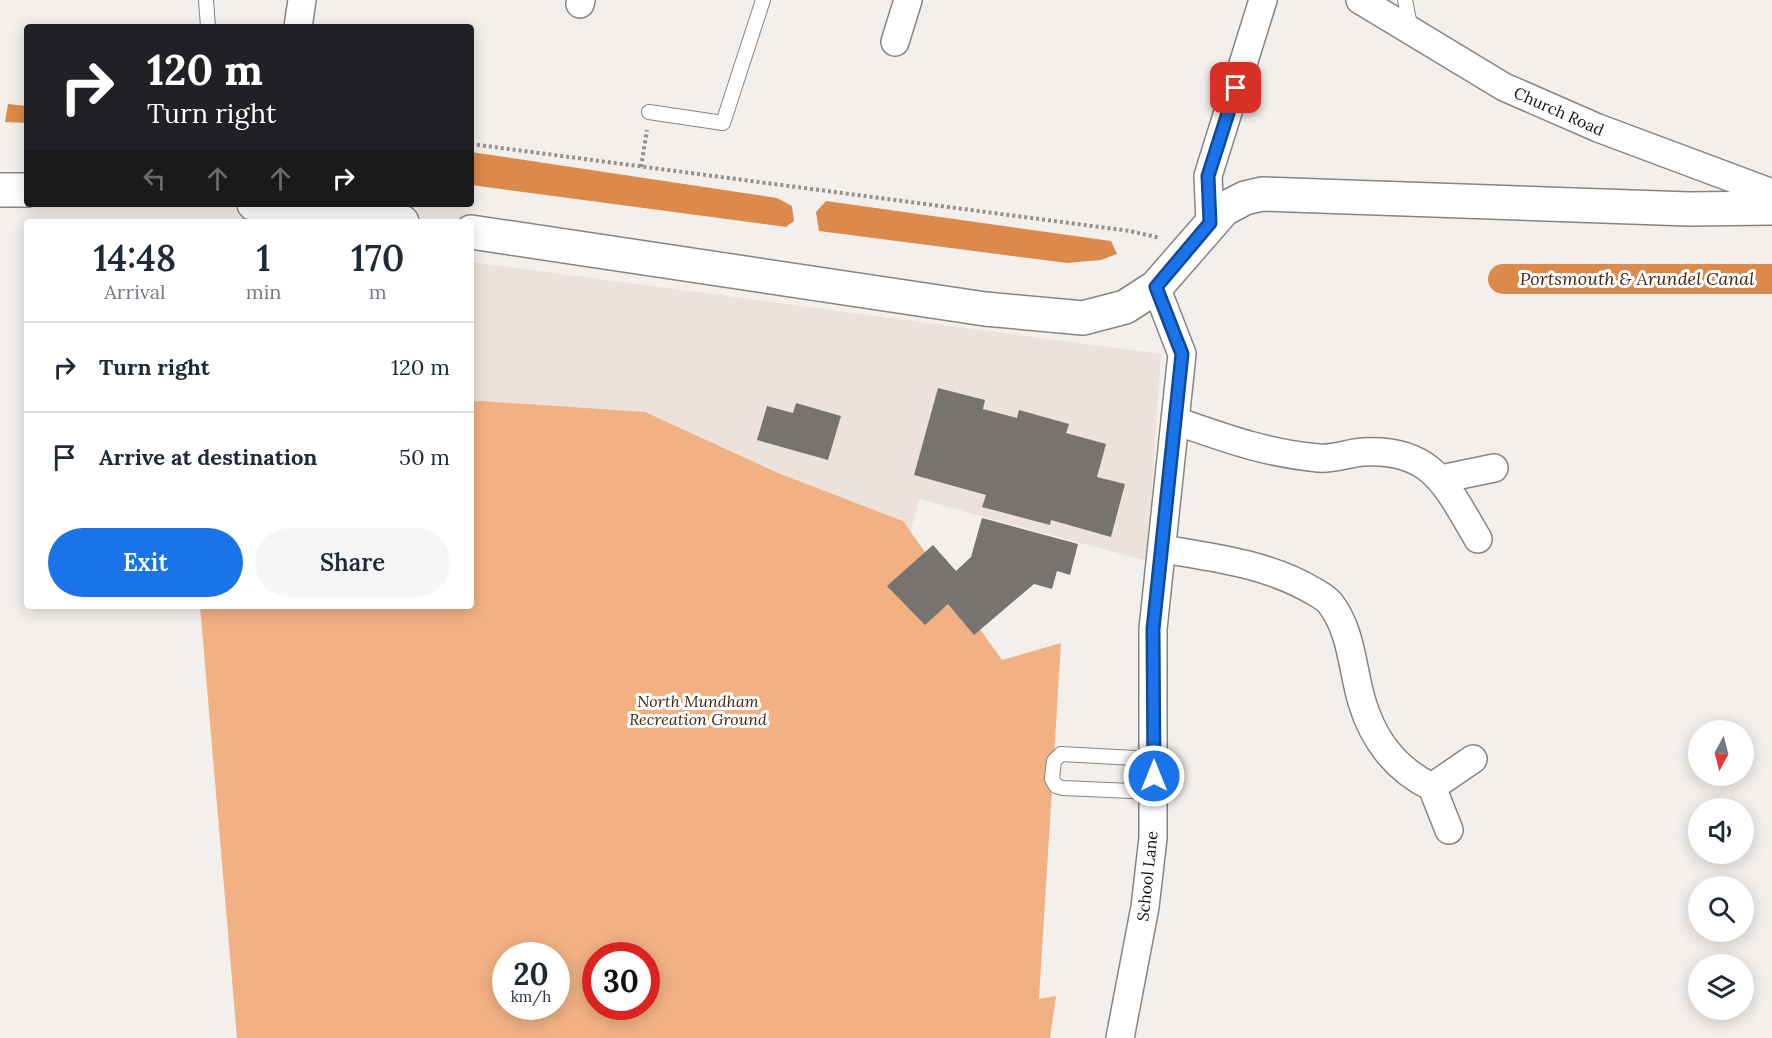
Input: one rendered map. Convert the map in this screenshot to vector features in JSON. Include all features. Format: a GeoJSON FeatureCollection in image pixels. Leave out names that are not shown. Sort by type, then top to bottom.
{"type":"FeatureCollection","features":[{"type":"Feature","properties":{"kind":"main road"},"geometry":{"type":"LineString","coordinates":[[0,190],[24,190]]}},
{"type":"Feature","properties":{"kind":"main road"},"geometry":{"type":"LineString","coordinates":[[474,231],[985,309],[1083,318],[1125,307],[1156,287],[1224,209],[1245,198],[1283,193],[1689,209],[1772,208]]}},
{"type":"Feature","properties":{"kind":"main road"},"geometry":{"type":"LineString","coordinates":[[279,207],[377,219]]}},
{"type":"Feature","properties":{"kind":"street"},"geometry":{"type":"LineString","coordinates":[[298,24],[302,0]]}},
{"type":"Feature","properties":{"kind":"street"},"geometry":{"type":"LineString","coordinates":[[894,42],[908,0]]}},
{"type":"Feature","properties":{"kind":"street"},"geometry":{"type":"LineString","coordinates":[[1201,234],[1208,176],[1263,0]]}},
{"type":"Feature","properties":{"kind":"street","name":"Church Road"},"geometry":{"type":"LineString","coordinates":[[1360,0],[1504,87],[1598,128],[1772,194]]}},
{"type":"Feature","properties":{"kind":"street","name":"School Lane"},"geometry":{"type":"LineString","coordinates":[[1120,1038],[1145,907],[1153,838],[1153,629],[1182,354],[1156,287]]}},
{"type":"Feature","properties":{"kind":"street"},"geometry":{"type":"LineString","coordinates":[[1176,421],[1250,447],[1320,459],[1363,452],[1388,452],[1414,458],[1442,478],[1478,539]]}},
{"type":"Feature","properties":{"kind":"street"},"geometry":{"type":"LineString","coordinates":[[1442,478],[1494,468]]}},
{"type":"Feature","properties":{"kind":"street"},"geometry":{"type":"LineString","coordinates":[[1162,549],[1234,561],[1293,579],[1329,601],[1345,632],[1356,669],[1362,702],[1375,735],[1393,760],[1418,780],[1432,787],[1449,830]]}},
{"type":"Feature","properties":{"kind":"street"},"geometry":{"type":"LineString","coordinates":[[1432,787],[1473,759]]}},
{"type":"Feature","properties":{"kind":"lane"},"geometry":{"type":"LineString","coordinates":[[206,0],[208,24]]}},
{"type":"Feature","properties":{"kind":"lane"},"geometry":{"type":"LineString","coordinates":[[649,112],[723,123],[763,0]]}},
{"type":"Feature","properties":{"kind":"lane"},"geometry":{"type":"LineString","coordinates":[[1405,0],[1411,32]]}},
{"type":"Feature","properties":{"kind":"lane"},"geometry":{"type":"LineString","coordinates":[[1154,759],[1061,754],[1054,761],[1052,774],[1053,782],[1063,788],[1154,792]]}},
{"type":"Feature","properties":{"kind":"path"},"geometry":{"type":"LineString","coordinates":[[641,166],[649,112]]}},
{"type":"Feature","properties":{"kind":"path"},"geometry":{"type":"LineString","coordinates":[[474,144],[1130,231],[1201,234]]}},
{"type":"Feature","properties":{"kind":"shaded area"},"geometry":{"type":"Polygon","coordinates":[[[8,104],[24,106],[24,123],[5,122],[8,104]]]}},
{"type":"Feature","properties":{"kind":"shaded area"},"geometry":{"type":"Polygon","coordinates":[[[474,152],[777,198],[792,206],[794,221],[786,227],[474,185],[474,152]]]}},
{"type":"Feature","properties":{"kind":"shaded area"},"geometry":{"type":"Polygon","coordinates":[[[826,201],[1111,241],[1117,254],[1101,260],[1067,263],[819,231],[816,212],[826,201]]]}},
{"type":"Feature","properties":{"kind":"shaded area"},"geometry":{"type":"Polygon","coordinates":[[[474,262],[1161,354],[1147,561],[919,499],[910,535],[903,521],[778,473],[474,403],[474,262]]]}},
{"type":"Feature","properties":{"kind":"green space","name":"North Mundham Recreation Ground"},"geometry":{"type":"Polygon","coordinates":[[[474,402],[645,412],[778,473],[903,521],[1002,660],[1061,643],[1039,999],[1056,996],[1050,1038],[237,1038],[200,609],[474,609],[474,402]]]}},
{"type":"Feature","properties":{"kind":"building"},"geometry":{"type":"Polygon","coordinates":[[[938,388],[985,400],[983,409],[1017,418],[1019,410],[1069,424],[1066,433],[1106,444],[1097,477],[1125,484],[1111,537],[1051,520],[1050,525],[982,507],[986,495],[914,475],[938,388]]]}},
{"type":"Feature","properties":{"kind":"building"},"geometry":{"type":"Polygon","coordinates":[[[796,403],[841,416],[828,460],[757,440],[767,406],[793,413],[796,403]]]}},
{"type":"Feature","properties":{"kind":"building"},"geometry":{"type":"Polygon","coordinates":[[[982,518],[1078,544],[1070,575],[1057,571],[1052,589],[1034,584],[974,635],[948,604],[925,625],[887,586],[933,545],[956,571],[971,557],[982,518]]]}},
{"type":"Feature","properties":{"kind":"waterway","name":"Portsmouth & Arundel Canal"},"geometry":{"type":"LineString","coordinates":[[1503,279],[1772,279]]}},
{"type":"Feature","properties":{"kind":"route"},"geometry":{"type":"LineString","coordinates":[[1154,776],[1153,629],[1168,507],[1182,354],[1156,287],[1210,223],[1208,176],[1236,88]]}}]}
